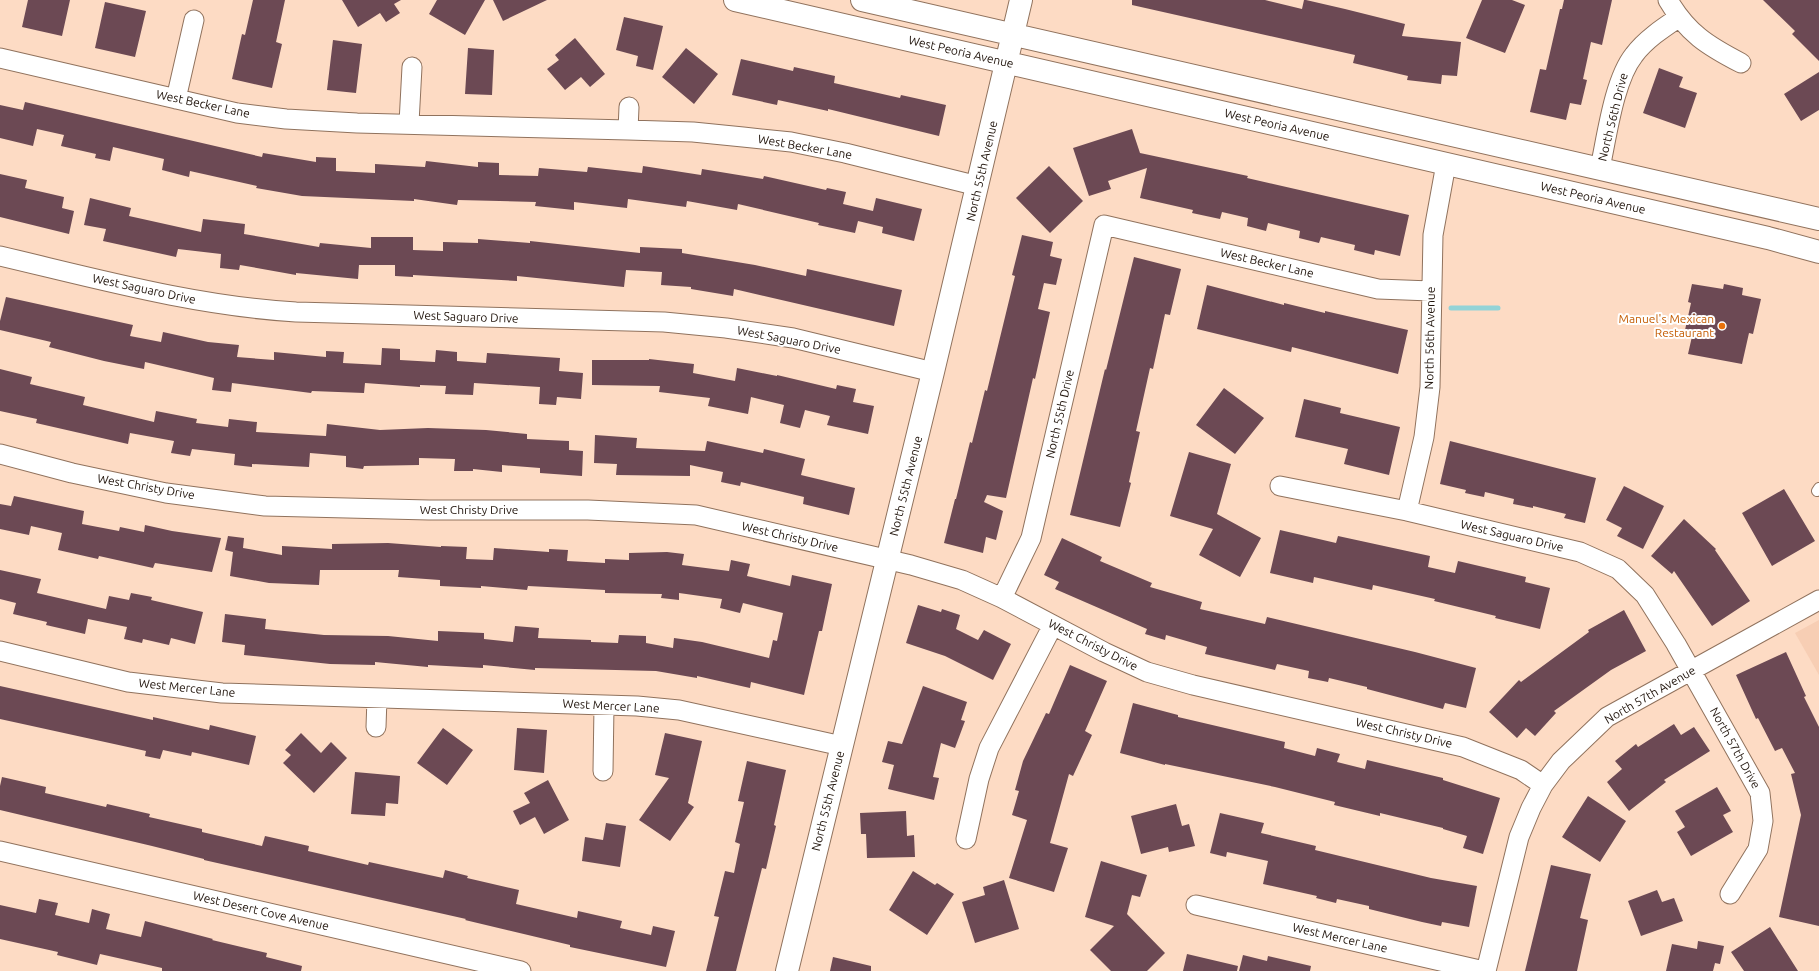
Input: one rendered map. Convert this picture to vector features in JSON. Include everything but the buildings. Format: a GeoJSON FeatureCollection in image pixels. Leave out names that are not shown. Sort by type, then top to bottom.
{"type":"FeatureCollection","features":[{"type":"Feature","properties":{"kind":"main road","name":"West Peoria Avenue"},"geometry":{"type":"LineString","coordinates":[[735,0],[1760,236],[1819,252]]}},
{"type":"Feature","properties":{"kind":"main road"},"geometry":{"type":"LineString","coordinates":[[862,0],[1819,219]]}},
{"type":"Feature","properties":{"kind":"main road","name":"North 55th Avenue"},"geometry":{"type":"LineString","coordinates":[[787,971],[934,372],[1021,0]]}},
{"type":"Feature","properties":{"kind":"street"},"geometry":{"type":"LineString","coordinates":[[1668,0],[1678,18],[1692,33],[1712,48],[1740,64]]}},
{"type":"Feature","properties":{"kind":"street","name":"North 56th Drive"},"geometry":{"type":"LineString","coordinates":[[1600,168],[1624,70],[1634,54],[1663,28],[1678,18]]}},
{"type":"Feature","properties":{"kind":"street"},"geometry":{"type":"LineString","coordinates":[[176,99],[194,20]]}},
{"type":"Feature","properties":{"kind":"street","name":"West Becker Lane"},"geometry":{"type":"LineString","coordinates":[[0,58],[236,113],[286,120],[693,132],[791,142],[845,153],[978,186]]}},
{"type":"Feature","properties":{"kind":"street"},"geometry":{"type":"LineString","coordinates":[[409,124],[412,68]]}},
{"type":"Feature","properties":{"kind":"street"},"geometry":{"type":"LineString","coordinates":[[628,130],[629,107]]}},
{"type":"Feature","properties":{"kind":"street","name":"North 56th Avenue"},"geometry":{"type":"LineString","coordinates":[[1408,511],[1424,437],[1430,387],[1433,235],[1446,164]]}},
{"type":"Feature","properties":{"kind":"street","name":"West Becker Lane"},"geometry":{"type":"LineString","coordinates":[[1104,225],[1378,289],[1431,291]]}},
{"type":"Feature","properties":{"kind":"street","name":"North 55th Drive"},"geometry":{"type":"LineString","coordinates":[[1002,598],[1031,538],[1104,225]]}},
{"type":"Feature","properties":{"kind":"street","name":"West Saguaro Drive"},"geometry":{"type":"LineString","coordinates":[[0,256],[150,292],[247,308],[296,312],[664,322],[726,328],[793,338],[934,372]]}},
{"type":"Feature","properties":{"kind":"street","name":"West Christy Drive"},"geometry":{"type":"LineString","coordinates":[[0,454],[72,473],[166,493],[265,506],[429,510],[588,510],[696,515],[888,559],[962,580],[1002,598],[1104,652],[1147,672],[1193,685],[1463,747],[1521,770],[1543,785]]}},
{"type":"Feature","properties":{"kind":"street","name":"West Saguaro Drive"},"geometry":{"type":"LineString","coordinates":[[1280,486],[1408,511],[1580,552],[1618,569],[1645,595],[1691,671]]}},
{"type":"Feature","properties":{"kind":"street","name":"North 57th Avenue"},"geometry":{"type":"LineString","coordinates":[[1485,971],[1518,837],[1543,785],[1561,761],[1607,718],[1819,600]]}},
{"type":"Feature","properties":{"kind":"street"},"geometry":{"type":"LineString","coordinates":[[966,839],[979,779],[989,748],[1053,624]]}},
{"type":"Feature","properties":{"kind":"street","name":"West Mercer Lane"},"geometry":{"type":"LineString","coordinates":[[0,651],[128,682],[222,693],[638,706],[679,710],[842,746]]}},
{"type":"Feature","properties":{"kind":"street","name":"North 57th Drive"},"geometry":{"type":"LineString","coordinates":[[1691,671],[1760,793],[1763,822],[1758,849],[1730,894]]}},
{"type":"Feature","properties":{"kind":"street"},"geometry":{"type":"LineString","coordinates":[[376,727],[377,698]]}},
{"type":"Feature","properties":{"kind":"street"},"geometry":{"type":"LineString","coordinates":[[603,771],[604,706]]}},
{"type":"Feature","properties":{"kind":"street","name":"West Desert Cove Avenue"},"geometry":{"type":"LineString","coordinates":[[0,851],[521,971]]}},
{"type":"Feature","properties":{"kind":"street","name":"West Mercer Lane"},"geometry":{"type":"LineString","coordinates":[[1196,904],[1485,971]]}},
{"type":"Feature","properties":{"kind":"shaded area"},"geometry":{"type":"Polygon","coordinates":[[[1819,620],[1819,675],[1795,633],[1819,620]]]}},
{"type":"Feature","properties":{"kind":"waterway"},"geometry":{"type":"LineString","coordinates":[[1451,308],[1498,308]]}},
{"type":"Feature","properties":{"kind":"place","name":"Manuel's Mexican Restaurant"},"geometry":{"type":"Point","coordinates":[1722,326]}}]}
